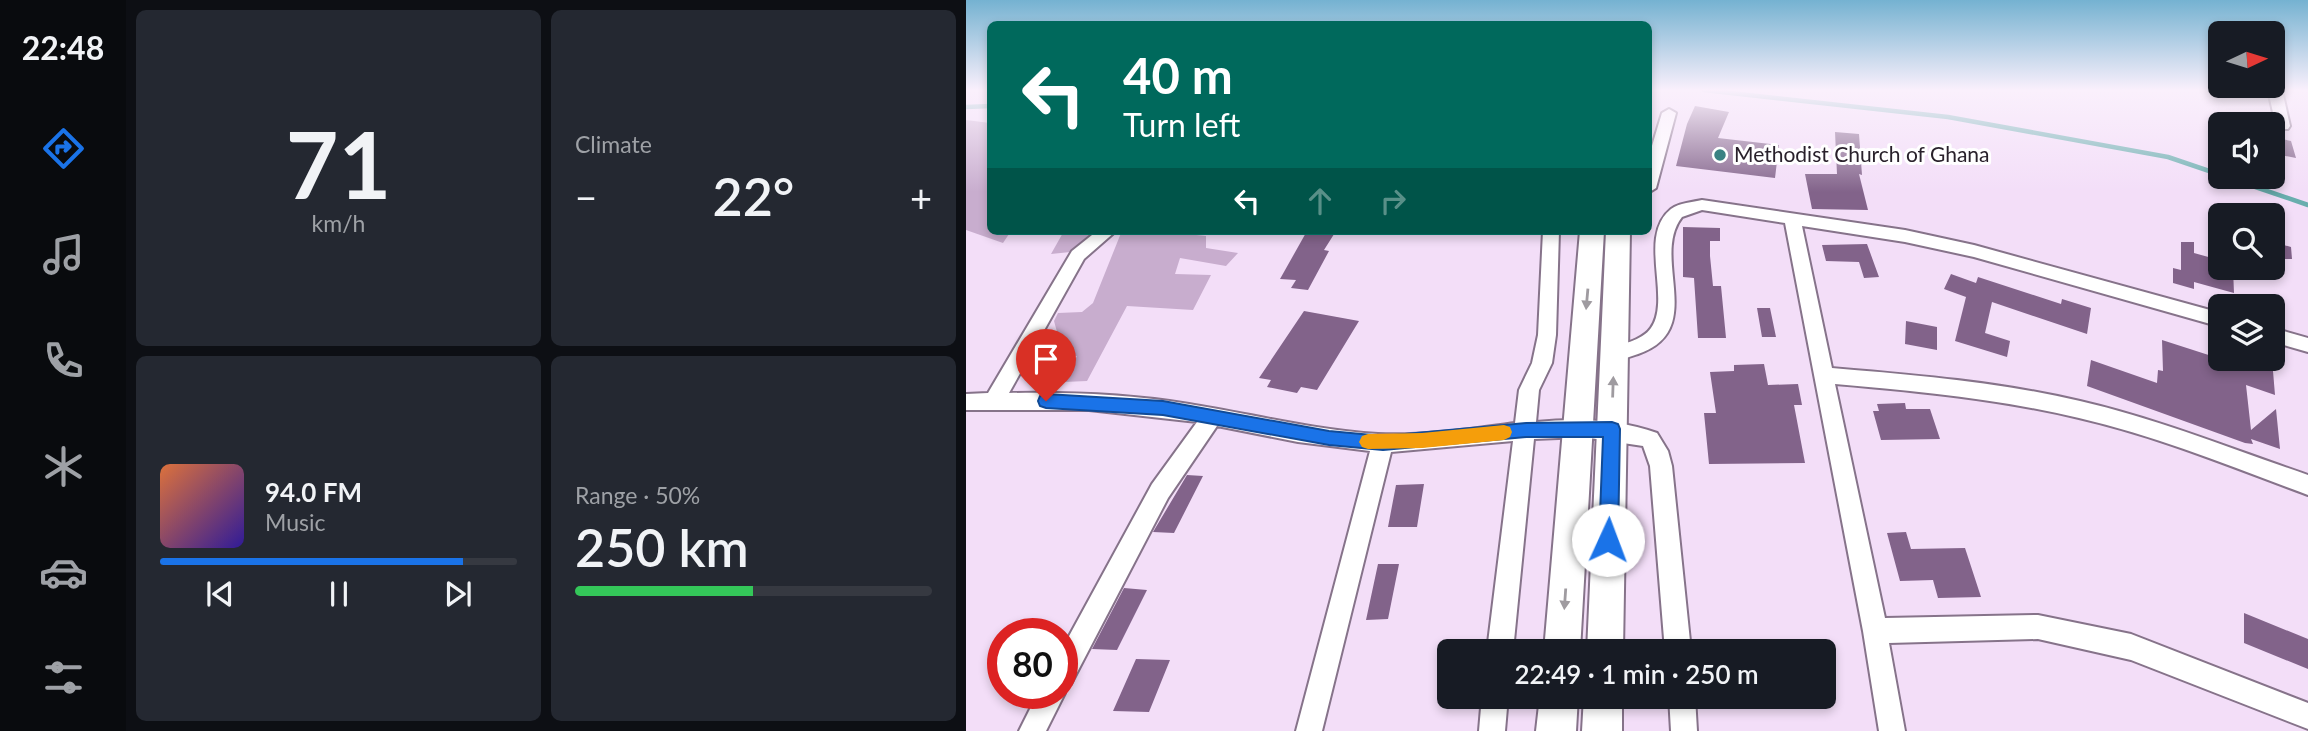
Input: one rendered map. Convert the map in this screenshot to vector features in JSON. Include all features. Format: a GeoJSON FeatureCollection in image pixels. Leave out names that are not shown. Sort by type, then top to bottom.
{"type":"FeatureCollection","features":[{"type":"Feature","properties":{"kind":"highway"},"geometry":{"type":"LineString","coordinates":[[1563,639],[1577,428],[1611,235]]}},
{"type":"Feature","properties":{"kind":"highway"},"geometry":{"type":"LineString","coordinates":[[1605,639],[1614,354],[1612,235]]}},
{"type":"Feature","properties":{"kind":"highway"},"geometry":{"type":"LineString","coordinates":[[1556,731],[1558,709]]}},
{"type":"Feature","properties":{"kind":"highway"},"geometry":{"type":"LineString","coordinates":[[1602,731],[1603,709]]}},
{"type":"Feature","properties":{"kind":"street"},"geometry":{"type":"LineString","coordinates":[[1652,174],[1666,124]]}},
{"type":"Feature","properties":{"kind":"street"},"geometry":{"type":"LineString","coordinates":[[1614,354],[1647,342],[1658,334],[1664,320],[1665,244],[1669,222],[1676,212],[1702,205],[1905,236],[1974,251],[2208,316]]}},
{"type":"Feature","properties":{"kind":"street"},"geometry":{"type":"LineString","coordinates":[[1792,217],[1875,631],[1892,731]]}},
{"type":"Feature","properties":{"kind":"street"},"geometry":{"type":"LineString","coordinates":[[994,401],[1078,255],[1103,235]]}},
{"type":"Feature","properties":{"kind":"street"},"geometry":{"type":"LineString","coordinates":[[1501,639],[1511,534],[1530,390],[1542,363],[1547,335],[1551,235]]}},
{"type":"Feature","properties":{"kind":"street"},"geometry":{"type":"LineString","coordinates":[[2285,338],[2308,345]]}},
{"type":"Feature","properties":{"kind":"street"},"geometry":{"type":"LineString","coordinates":[[1824,375],[1984,390],[2042,400],[2119,419],[2308,485]]}},
{"type":"Feature","properties":{"kind":"street"},"geometry":{"type":"LineString","coordinates":[[966,402],[1112,403],[1212,417],[1329,438],[1383,443],[1577,428],[1612,429],[1650,439],[1661,466],[1677,639]]}},
{"type":"Feature","properties":{"kind":"street"},"geometry":{"type":"LineString","coordinates":[[1078,645],[1160,491],[1212,417]]}},
{"type":"Feature","properties":{"kind":"street"},"geometry":{"type":"LineString","coordinates":[[1309,731],[1383,443]]}},
{"type":"Feature","properties":{"kind":"street"},"geometry":{"type":"LineString","coordinates":[[1875,631],[2038,627],[2131,648],[2308,716]]}},
{"type":"Feature","properties":{"kind":"street"},"geometry":{"type":"LineString","coordinates":[[1032,731],[1044,709]]}},
{"type":"Feature","properties":{"kind":"street"},"geometry":{"type":"LineString","coordinates":[[1492,731],[1494,709]]}},
{"type":"Feature","properties":{"kind":"street"},"geometry":{"type":"LineString","coordinates":[[1683,709],[1684,731]]}},
{"type":"Feature","properties":{"kind":"shaded area"},"geometry":{"type":"Polygon","coordinates":[[[966,124],[987,124],[987,235],[1008,235],[1003,243],[966,230],[966,124]]]}},
{"type":"Feature","properties":{"kind":"shaded area"},"geometry":{"type":"Polygon","coordinates":[[[1062,235],[1090,235],[1080,251],[1051,254],[1062,235]]]}},
{"type":"Feature","properties":{"kind":"shaded area"},"geometry":{"type":"Polygon","coordinates":[[[1120,235],[1206,236],[1206,248],[1238,253],[1226,266],[1180,258],[1175,274],[1211,275],[1193,310],[1127,306],[1087,381],[1064,382],[1077,356],[1052,355],[1059,339],[1054,321],[1058,313],[1082,312],[1093,303],[1120,235]]]}},
{"type":"Feature","properties":{"kind":"building"},"geometry":{"type":"Polygon","coordinates":[[[1687,124],[1724,124],[1718,138],[1779,145],[1775,178],[1676,166],[1687,124]]]}},
{"type":"Feature","properties":{"kind":"building"},"geometry":{"type":"Polygon","coordinates":[[[1835,132],[1859,134],[1862,175],[1859,174],[1868,210],[1812,209],[1805,174],[1837,174],[1835,132]]]}},
{"type":"Feature","properties":{"kind":"building"},"geometry":{"type":"Polygon","coordinates":[[[2285,140],[2291,141],[2296,158],[2285,156],[2285,140]]]}},
{"type":"Feature","properties":{"kind":"building"},"geometry":{"type":"Polygon","coordinates":[[[1683,227],[1720,228],[1720,241],[1710,241],[1710,256],[1713,286],[1721,286],[1726,338],[1698,338],[1694,278],[1683,277],[1683,227]]]}},
{"type":"Feature","properties":{"kind":"building"},"geometry":{"type":"Polygon","coordinates":[[[1305,235],[1333,235],[1324,250],[1329,251],[1308,290],[1291,288],[1296,280],[1280,279],[1305,235]]]}},
{"type":"Feature","properties":{"kind":"building"},"geometry":{"type":"Polygon","coordinates":[[[2181,242],[2194,242],[2194,253],[2208,257],[2208,280],[2233,280],[2234,293],[2194,282],[2194,289],[2173,283],[2173,268],[2181,270],[2181,242]]]}},
{"type":"Feature","properties":{"kind":"building"},"geometry":{"type":"Polygon","coordinates":[[[1867,244],[1879,277],[1864,278],[1859,262],[1826,261],[1822,245],[1867,244]]]}},
{"type":"Feature","properties":{"kind":"building"},"geometry":{"type":"Polygon","coordinates":[[[2285,245],[2291,247],[2292,259],[2285,259],[2285,245]]]}},
{"type":"Feature","properties":{"kind":"building"},"geometry":{"type":"Polygon","coordinates":[[[1951,274],[1976,283],[1978,277],[2061,304],[2062,299],[2091,308],[2087,334],[1992,302],[1985,333],[2010,341],[2007,357],[1955,341],[1966,297],[1944,289],[1951,274]]]}},
{"type":"Feature","properties":{"kind":"building"},"geometry":{"type":"Polygon","coordinates":[[[1757,308],[1770,308],[1776,337],[1762,337],[1757,308]]]}},
{"type":"Feature","properties":{"kind":"building"},"geometry":{"type":"Polygon","coordinates":[[[1304,311],[1359,321],[1317,390],[1301,387],[1297,393],[1267,387],[1271,380],[1259,378],[1304,311]]]}},
{"type":"Feature","properties":{"kind":"building"},"geometry":{"type":"Polygon","coordinates":[[[1906,321],[1937,327],[1937,350],[1905,344],[1906,321]]]}},
{"type":"Feature","properties":{"kind":"building"},"geometry":{"type":"Polygon","coordinates":[[[2162,340],[2208,355],[2208,371],[2273,371],[2275,395],[2246,385],[2251,430],[2276,409],[2280,449],[2251,439],[2253,444],[2245,443],[2087,386],[2091,360],[2157,383],[2158,370],[2163,371],[2162,340]]]}},
{"type":"Feature","properties":{"kind":"building"},"geometry":{"type":"Polygon","coordinates":[[[1764,364],[1768,385],[1798,384],[1802,405],[1794,405],[1805,463],[1709,464],[1704,413],[1716,413],[1710,372],[1734,371],[1734,365],[1764,364]]]}},
{"type":"Feature","properties":{"kind":"building"},"geometry":{"type":"Polygon","coordinates":[[[1905,403],[1906,409],[1930,409],[1940,439],[1881,440],[1873,411],[1879,411],[1877,404],[1905,403]]]}},
{"type":"Feature","properties":{"kind":"building"},"geometry":{"type":"Polygon","coordinates":[[[1187,475],[1203,476],[1174,533],[1153,532],[1187,475]]]}},
{"type":"Feature","properties":{"kind":"building"},"geometry":{"type":"Polygon","coordinates":[[[1424,484],[1417,527],[1388,527],[1396,485],[1424,484]]]}},
{"type":"Feature","properties":{"kind":"building"},"geometry":{"type":"Polygon","coordinates":[[[1906,532],[1911,549],[1965,548],[1981,597],[1938,598],[1933,580],[1900,581],[1887,533],[1906,532]]]}},
{"type":"Feature","properties":{"kind":"building"},"geometry":{"type":"Polygon","coordinates":[[[1378,564],[1399,564],[1388,619],[1366,620],[1378,564]]]}},
{"type":"Feature","properties":{"kind":"building"},"geometry":{"type":"Polygon","coordinates":[[[1124,588],[1147,590],[1117,650],[1092,649],[1124,588]]]}},
{"type":"Feature","properties":{"kind":"building"},"geometry":{"type":"Polygon","coordinates":[[[2244,613],[2308,639],[2308,669],[2244,643],[2244,613]]]}},
{"type":"Feature","properties":{"kind":"building"},"geometry":{"type":"Polygon","coordinates":[[[1136,659],[1170,660],[1149,712],[1113,711],[1136,659]]]}},
{"type":"Feature","properties":{"kind":"waterway"},"geometry":{"type":"LineString","coordinates":[[1987,124],[2168,157],[2208,171]]}},
{"type":"Feature","properties":{"kind":"waterway"},"geometry":{"type":"LineString","coordinates":[[2261,189],[2308,205]]}},
{"type":"Feature","properties":{"kind":"slow traffic"},"geometry":{"type":"LineString","coordinates":[[1368,442],[1504,432]]}},
{"type":"Feature","properties":{"kind":"place","name":"Methodist Church of Ghana"},"geometry":{"type":"Point","coordinates":[1720,155]}},
{"type":"Feature","properties":{"kind":"route"},"geometry":{"type":"LineString","coordinates":[[1046,401],[1163,408],[1329,438],[1383,443],[1526,430],[1612,429],[1608,540]]}}]}
